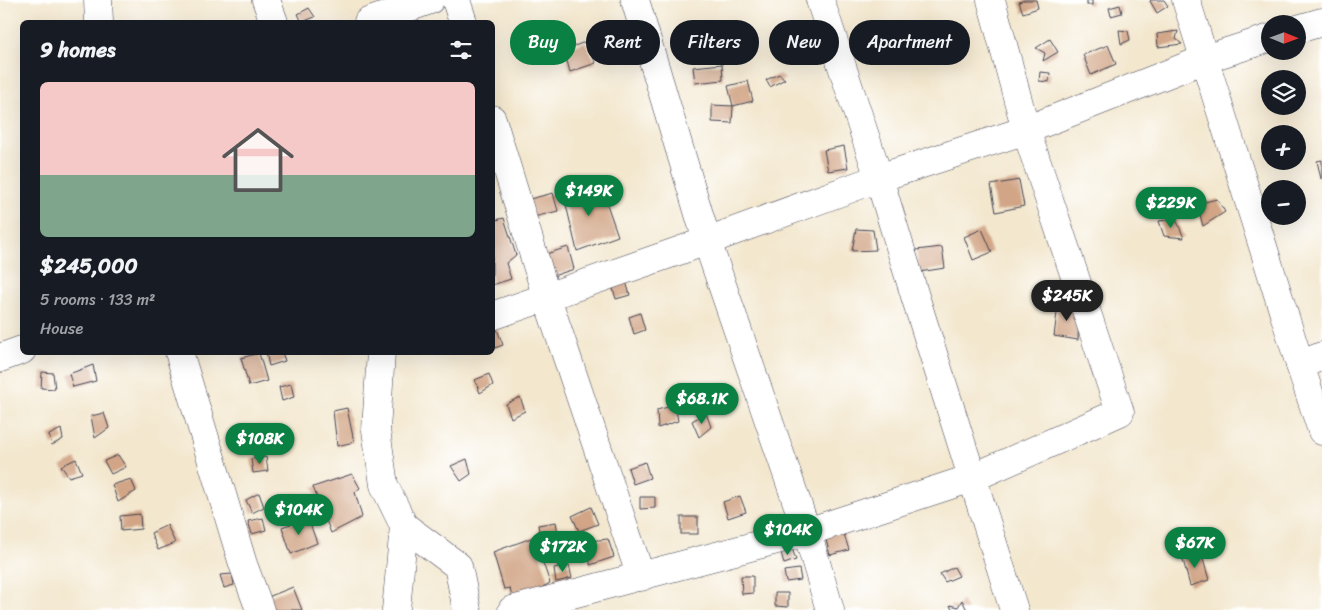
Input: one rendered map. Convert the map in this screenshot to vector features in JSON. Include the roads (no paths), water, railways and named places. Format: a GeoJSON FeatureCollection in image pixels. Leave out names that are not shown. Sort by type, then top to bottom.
{"type":"FeatureCollection","features":[{"type":"Feature","properties":{"kind":"street"},"geometry":{"type":"LineString","coordinates":[[98,0],[99,20]]}},
{"type":"Feature","properties":{"kind":"street"},"geometry":{"type":"LineString","coordinates":[[266,0],[273,20]]}},
{"type":"Feature","properties":{"kind":"street"},"geometry":{"type":"LineString","coordinates":[[374,20],[430,0]]}},
{"type":"Feature","properties":{"kind":"street"},"geometry":{"type":"LineString","coordinates":[[456,0],[462,20]]}},
{"type":"Feature","properties":{"kind":"street"},"geometry":{"type":"LineString","coordinates":[[635,0],[707,241],[807,532],[830,610]]}},
{"type":"Feature","properties":{"kind":"street"},"geometry":{"type":"LineString","coordinates":[[820,0],[879,178],[1014,610]]}},
{"type":"Feature","properties":{"kind":"street"},"geometry":{"type":"LineString","coordinates":[[512,610],[807,532],[972,478],[1120,412],[1026,130],[991,0]]}},
{"type":"Feature","properties":{"kind":"street"},"geometry":{"type":"LineString","coordinates":[[1186,0],[1311,360],[1322,431]]}},
{"type":"Feature","properties":{"kind":"street"},"geometry":{"type":"LineString","coordinates":[[1306,27],[1322,22]]}},
{"type":"Feature","properties":{"kind":"street"},"geometry":{"type":"LineString","coordinates":[[495,315],[707,241],[879,178],[1026,130],[1206,58],[1261,41]]}},
{"type":"Feature","properties":{"kind":"street"},"geometry":{"type":"LineString","coordinates":[[495,129],[547,298],[641,577]]}},
{"type":"Feature","properties":{"kind":"street"},"geometry":{"type":"LineString","coordinates":[[0,358],[20,351]]}},
{"type":"Feature","properties":{"kind":"street"},"geometry":{"type":"LineString","coordinates":[[180,355],[243,564],[260,610]]}},
{"type":"Feature","properties":{"kind":"street"},"geometry":{"type":"LineString","coordinates":[[381,355],[376,430],[384,485],[404,526],[458,566],[467,610]]}},
{"type":"Feature","properties":{"kind":"street"},"geometry":{"type":"LineString","coordinates":[[396,610],[404,526]]}}]}
